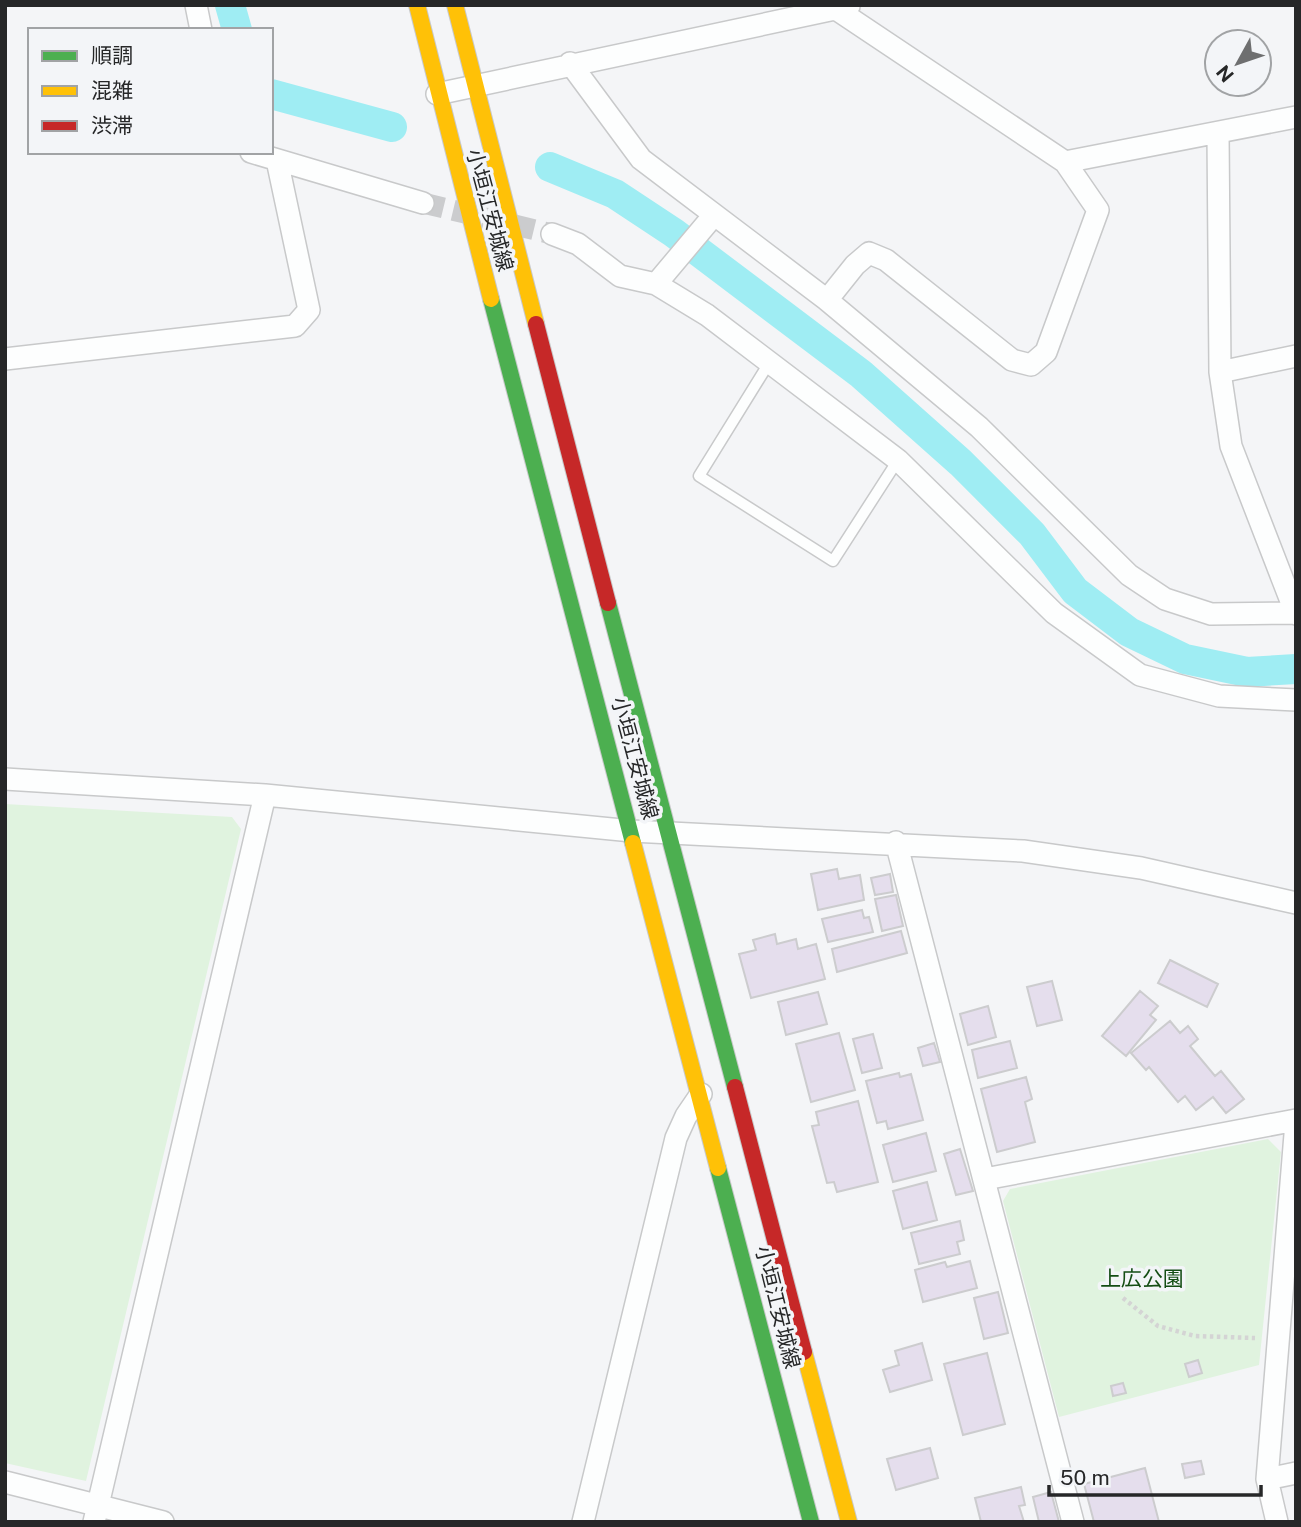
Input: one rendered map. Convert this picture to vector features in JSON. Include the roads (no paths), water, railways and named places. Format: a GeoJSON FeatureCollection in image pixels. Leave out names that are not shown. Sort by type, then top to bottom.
{"type":"FeatureCollection","features":[{"type":"Feature","properties":{"kind":"main road","name":"小垣江安城線"},"geometry":{"type":"LineString","coordinates":[[417,5],[437,94],[811,1522]]}},
{"type":"Feature","properties":{"kind":"main road","name":"小垣江安城線"},"geometry":{"type":"LineString","coordinates":[[455,5],[473,85],[849,1522]]}},
{"type":"Feature","properties":{"kind":"street"},"geometry":{"type":"LineString","coordinates":[[196,5],[201,28]]}},
{"type":"Feature","properties":{"kind":"street"},"geometry":{"type":"LineString","coordinates":[[437,94],[569,63],[844,7],[1065,162],[1098,210],[1046,352],[1031,366],[1012,360],[886,260],[869,253],[855,265],[827,300]]}},
{"type":"Feature","properties":{"kind":"street"},"geometry":{"type":"LineString","coordinates":[[569,63],[641,159],[709,221],[827,300],[979,427],[1129,575],[1165,599],[1211,614],[1296,614],[1231,446],[1220,372],[1218,133]]}},
{"type":"Feature","properties":{"kind":"street"},"geometry":{"type":"LineString","coordinates":[[1065,162],[1296,117]]}},
{"type":"Feature","properties":{"kind":"street"},"geometry":{"type":"LineString","coordinates":[[258,154],[423,203]]}},
{"type":"Feature","properties":{"kind":"street"},"geometry":{"type":"LineString","coordinates":[[5,359],[295,326],[309,310],[277,160]]}},
{"type":"Feature","properties":{"kind":"street"},"geometry":{"type":"LineString","coordinates":[[656,284],[709,221]]}},
{"type":"Feature","properties":{"kind":"street"},"geometry":{"type":"LineString","coordinates":[[552,234],[578,244],[620,276],[656,284],[707,315],[898,460],[1054,613],[1140,674],[1219,696],[1296,700]]}},
{"type":"Feature","properties":{"kind":"street"},"geometry":{"type":"LineString","coordinates":[[1220,372],[1296,356]]}},
{"type":"Feature","properties":{"kind":"street"},"geometry":{"type":"LineString","coordinates":[[5,779],[265,795],[632,831],[1023,850],[1141,868],[1296,903]]}},
{"type":"Feature","properties":{"kind":"street"},"geometry":{"type":"LineString","coordinates":[[96,1513],[265,795]]}},
{"type":"Feature","properties":{"kind":"street"},"geometry":{"type":"LineString","coordinates":[[896,842],[1073,1522]]}},
{"type":"Feature","properties":{"kind":"street"},"geometry":{"type":"LineString","coordinates":[[583,1522],[676,1138],[686,1116],[701,1094]]}},
{"type":"Feature","properties":{"kind":"street"},"geometry":{"type":"LineString","coordinates":[[985,1179],[1296,1121],[1267,1479],[1277,1522]]}},
{"type":"Feature","properties":{"kind":"street"},"geometry":{"type":"LineString","coordinates":[[1267,1479],[1296,1473]]}},
{"type":"Feature","properties":{"kind":"street"},"geometry":{"type":"LineString","coordinates":[[5,1482],[96,1513],[163,1522]]}},
{"type":"Feature","properties":{"kind":"lane"},"geometry":{"type":"LineString","coordinates":[[769,363],[699,476],[833,561],[898,460]]}},
{"type":"Feature","properties":{"kind":"waterway"},"geometry":{"type":"LineString","coordinates":[[230,5],[236,28]]}},
{"type":"Feature","properties":{"kind":"waterway"},"geometry":{"type":"LineString","coordinates":[[273,95],[392,127]]}},
{"type":"Feature","properties":{"kind":"waterway"},"geometry":{"type":"LineString","coordinates":[[550,167],[615,194],[674,233],[861,374],[961,463],[1032,534],[1075,591],[1129,632],[1185,659],[1247,672],[1296,669]]}},
{"type":"Feature","properties":{"kind":"tunnel"},"geometry":{"type":"LineString","coordinates":[[423,203],[552,234]]}},
{"type":"Feature","properties":{"kind":"park label","name":"上広公園"},"geometry":{"type":"Point","coordinates":[1142,1278]}}]}
